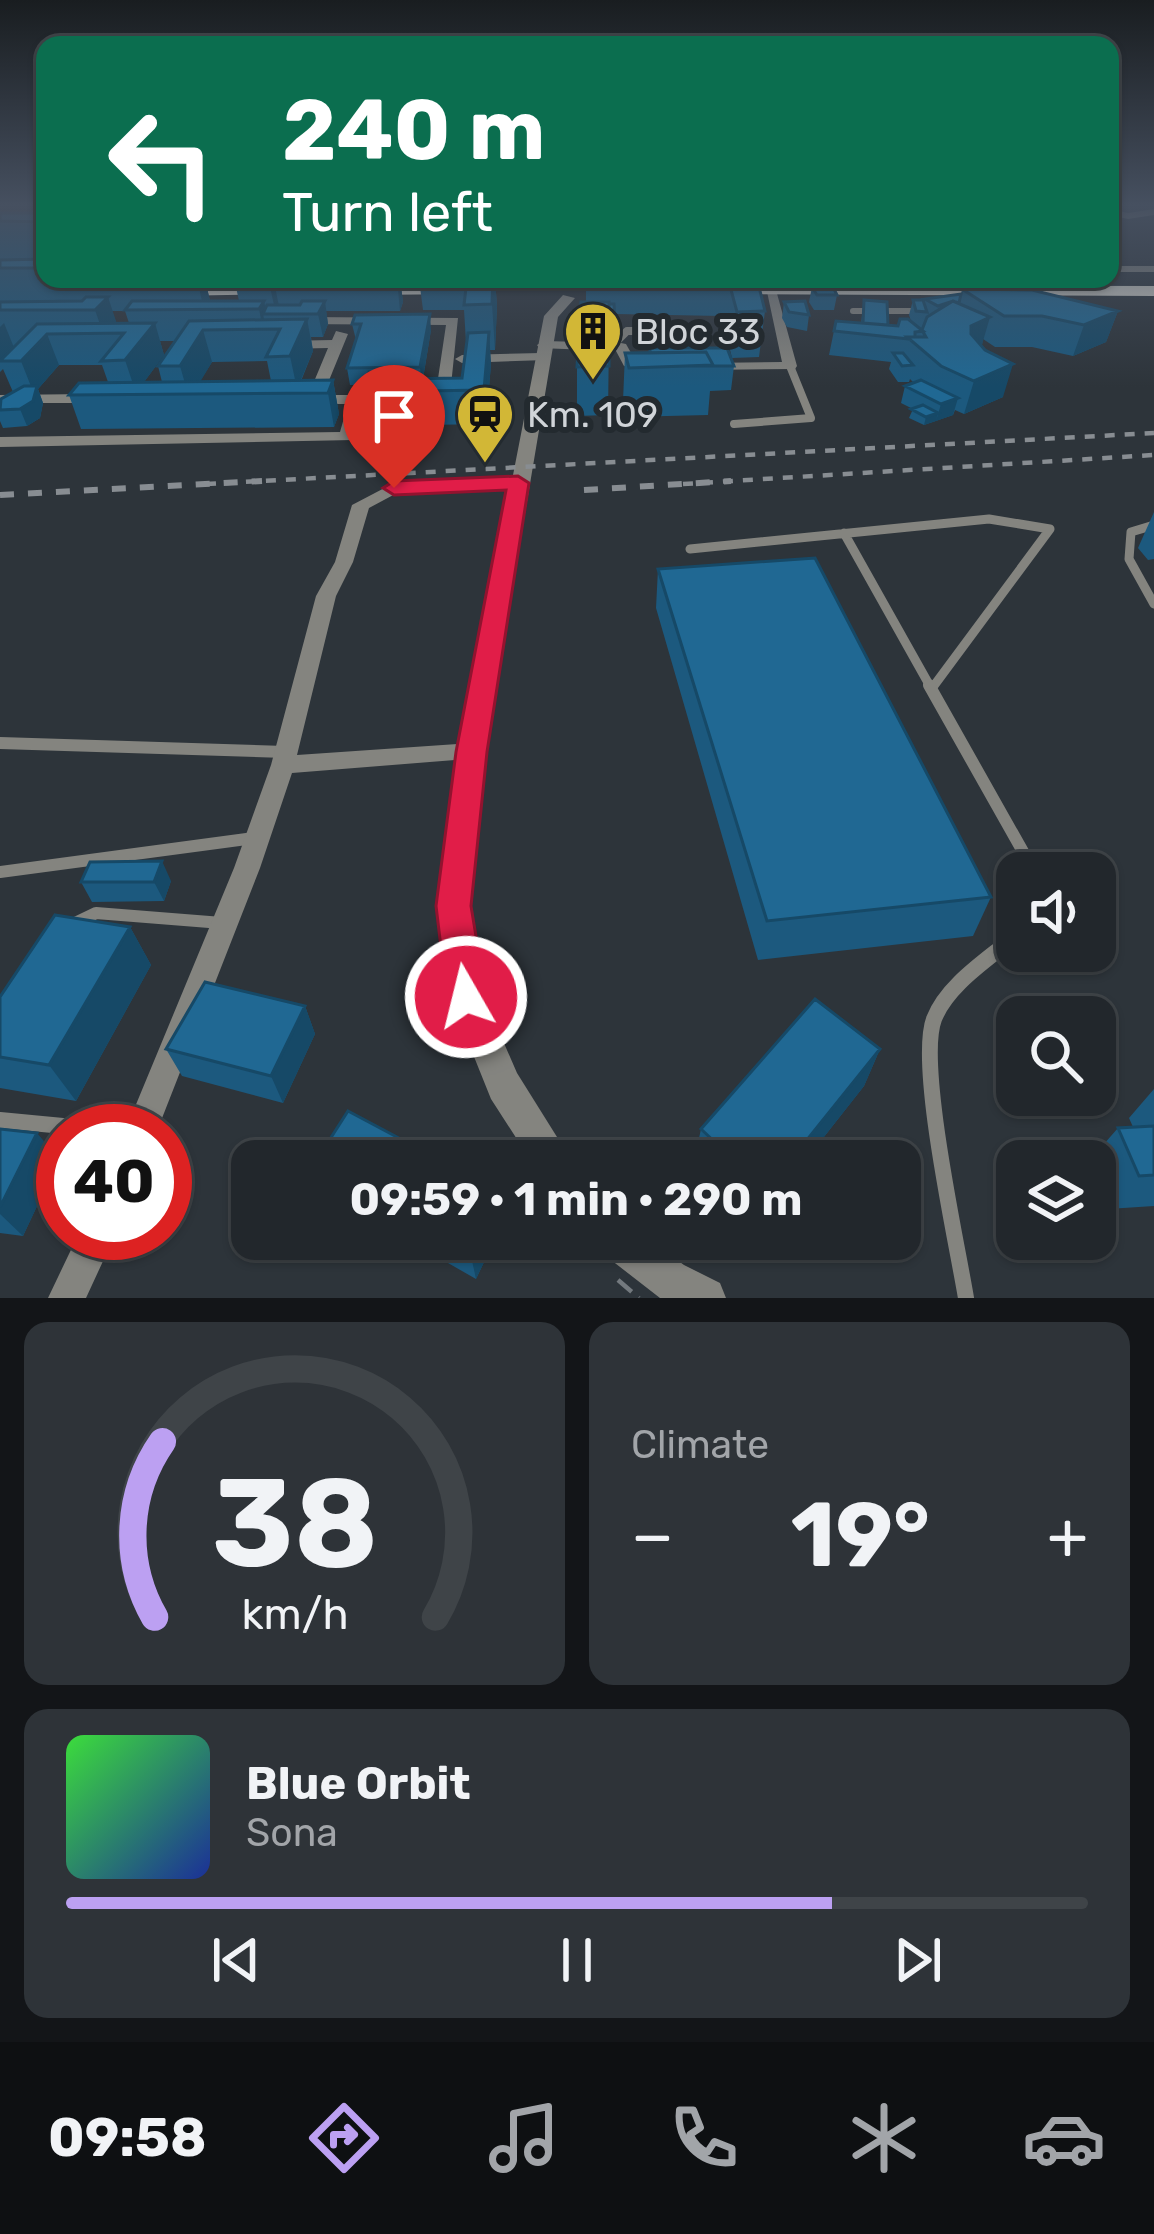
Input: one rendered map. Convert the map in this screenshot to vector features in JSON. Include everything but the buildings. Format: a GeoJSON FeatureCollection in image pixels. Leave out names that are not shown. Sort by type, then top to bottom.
{"type":"FeatureCollection","features":[{"type":"Feature","properties":{"kind":"main road"},"geometry":{"type":"LineString","coordinates":[[692,290],[803,288]]}},
{"type":"Feature","properties":{"kind":"main road"},"geometry":{"type":"LineString","coordinates":[[886,288],[1046,295],[1154,311]]}},
{"type":"Feature","properties":{"kind":"main road"},"geometry":{"type":"LineString","coordinates":[[336,290],[643,289]]}},
{"type":"Feature","properties":{"kind":"main road"},"geometry":{"type":"LineString","coordinates":[[136,291],[297,290]]}},
{"type":"Feature","properties":{"kind":"main road"},"geometry":{"type":"LineString","coordinates":[[919,291],[964,298],[1154,291]]}},
{"type":"Feature","properties":{"kind":"street"},"geometry":{"type":"LineString","coordinates":[[1119,269],[1154,268]]}},
{"type":"Feature","properties":{"kind":"street"},"geometry":{"type":"LineString","coordinates":[[539,1140],[504,1086],[466,997],[454,906],[472,752],[550,288]]}},
{"type":"Feature","properties":{"kind":"street"},"geometry":{"type":"LineString","coordinates":[[408,320],[417,290]]}},
{"type":"Feature","properties":{"kind":"street"},"geometry":{"type":"LineString","coordinates":[[681,367],[790,366],[770,290]]}},
{"type":"Feature","properties":{"kind":"street"},"geometry":{"type":"LineString","coordinates":[[283,321],[455,322],[439,397],[290,400]]}},
{"type":"Feature","properties":{"kind":"street"},"geometry":{"type":"LineString","coordinates":[[314,400],[347,321]]}},
{"type":"Feature","properties":{"kind":"street"},"geometry":{"type":"LineString","coordinates":[[272,345],[337,344]]}},
{"type":"Feature","properties":{"kind":"street"},"geometry":{"type":"LineString","coordinates":[[449,359],[612,346],[625,349],[634,366],[661,367]]}},
{"type":"Feature","properties":{"kind":"street"},"geometry":{"type":"LineString","coordinates":[[0,389],[14,375]]}},
{"type":"Feature","properties":{"kind":"street"},"geometry":{"type":"LineString","coordinates":[[0,399],[89,398],[55,441]]}},
{"type":"Feature","properties":{"kind":"street"},"geometry":{"type":"LineString","coordinates":[[0,442],[347,436],[357,400]]}},
{"type":"Feature","properties":{"kind":"street"},"geometry":{"type":"LineString","coordinates":[[85,404],[106,404]]}},
{"type":"Feature","properties":{"kind":"street"},"geometry":{"type":"LineString","coordinates":[[152,1104],[285,758],[326,596],[344,562],[361,506],[394,488],[518,483]]}},
{"type":"Feature","properties":{"kind":"street"},"geometry":{"type":"LineString","coordinates":[[285,758],[472,752]]}},
{"type":"Feature","properties":{"kind":"street"},"geometry":{"type":"LineString","coordinates":[[67,1298],[85,1260]]}},
{"type":"Feature","properties":{"kind":"street"},"geometry":{"type":"LineString","coordinates":[[643,1260],[705,1298]]}},
{"type":"Feature","properties":{"kind":"lane"},"geometry":{"type":"LineString","coordinates":[[232,301],[250,290]]}},
{"type":"Feature","properties":{"kind":"lane"},"geometry":{"type":"LineString","coordinates":[[853,311],[939,309]]}},
{"type":"Feature","properties":{"kind":"lane"},"geometry":{"type":"LineString","coordinates":[[612,346],[628,331],[681,331],[694,336],[700,367]]}},
{"type":"Feature","properties":{"kind":"lane"},"geometry":{"type":"LineString","coordinates":[[734,424],[811,418],[790,366]]}},
{"type":"Feature","properties":{"kind":"lane"},"geometry":{"type":"LineString","coordinates":[[690,549],[989,519],[1050,529],[932,687]]}},
{"type":"Feature","properties":{"kind":"lane"},"geometry":{"type":"LineString","coordinates":[[1154,525],[1131,532],[1125,541],[1126,553],[1154,604]]}},
{"type":"Feature","properties":{"kind":"lane"},"geometry":{"type":"LineString","coordinates":[[844,533],[1023,852]]}},
{"type":"Feature","properties":{"kind":"lane"},"geometry":{"type":"LineString","coordinates":[[0,743],[285,758]]}},
{"type":"Feature","properties":{"kind":"lane"},"geometry":{"type":"LineString","coordinates":[[0,872],[257,837]]}},
{"type":"Feature","properties":{"kind":"lane"},"geometry":{"type":"LineString","coordinates":[[58,938],[69,926],[96,913],[225,923]]}},
{"type":"Feature","properties":{"kind":"lane"},"geometry":{"type":"LineString","coordinates":[[966,1298],[935,1103],[930,1026],[944,1003],[996,951]]}},
{"type":"Feature","properties":{"kind":"lane"},"geometry":{"type":"LineString","coordinates":[[0,1120],[36,1123]]}},
{"type":"Feature","properties":{"kind":"railway"},"geometry":{"type":"LineString","coordinates":[[227,483],[1154,433]]}},
{"type":"Feature","properties":{"kind":"railway"},"geometry":{"type":"LineString","coordinates":[[683,484],[1154,455]]}},
{"type":"Feature","properties":{"kind":"railway"},"geometry":{"type":"LineString","coordinates":[[227,483],[262,481]]}},
{"type":"Feature","properties":{"kind":"railway"},"geometry":{"type":"LineString","coordinates":[[584,490],[731,481]]}},
{"type":"Feature","properties":{"kind":"railway"},"geometry":{"type":"LineString","coordinates":[[0,495],[227,483]]}},
{"type":"Feature","properties":{"kind":"railway"},"geometry":{"type":"LineString","coordinates":[[206,484],[227,483]]}},
{"type":"Feature","properties":{"kind":"place","name":"Bloc 33"},"geometry":{"type":"Point","coordinates":[593,382]}},
{"type":"Feature","properties":{"kind":"place","name":"Km. 109"},"geometry":{"type":"Point","coordinates":[485,465]}},
{"type":"Feature","properties":{"kind":"route"},"geometry":{"type":"LineString","coordinates":[[394,488],[518,483],[472,752],[454,906],[466,997]]}}]}
